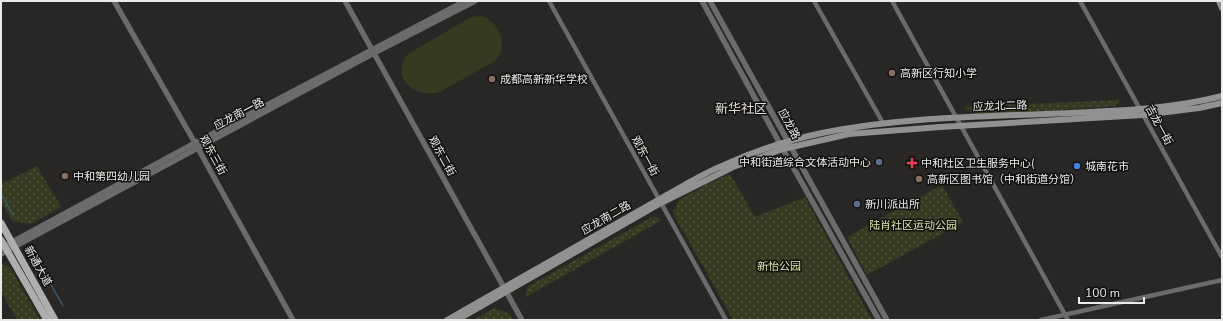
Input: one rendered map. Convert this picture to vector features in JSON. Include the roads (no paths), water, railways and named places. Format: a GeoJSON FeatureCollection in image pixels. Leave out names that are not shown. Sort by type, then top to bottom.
{"type":"FeatureCollection","features":[{"type":"Feature","properties":{"kind":"main road"},"geometry":{"type":"LineString","coordinates":[[1219,1],[1222,8]]}},
{"type":"Feature","properties":{"kind":"main road","name":"应龙北二路"},"geometry":{"type":"LineString","coordinates":[[789,144],[821,133],[883,123],[957,118],[1142,112],[1222,96]]}},
{"type":"Feature","properties":{"kind":"main road","name":"应龙北二路"},"geometry":{"type":"LineString","coordinates":[[781,146],[849,134],[1199,108],[1222,103]]}},
{"type":"Feature","properties":{"kind":"main road","name":"应龙南二路"},"geometry":{"type":"LineString","coordinates":[[457,320],[505,290],[723,165],[781,146]]}},
{"type":"Feature","properties":{"kind":"main road","name":"新通大道"},"geometry":{"type":"LineString","coordinates":[[1,223],[55,320]]}},
{"type":"Feature","properties":{"kind":"main road","name":"新通大道"},"geometry":{"type":"LineString","coordinates":[[3,248],[47,320]]}},
{"type":"Feature","properties":{"kind":"main road","name":"应龙南二路"},"geometry":{"type":"LineString","coordinates":[[447,320],[505,290]]}},
{"type":"Feature","properties":{"kind":"street","name":"观东三街"},"geometry":{"type":"LineString","coordinates":[[114,1],[293,320]]}},
{"type":"Feature","properties":{"kind":"street","name":"观东二街"},"geometry":{"type":"LineString","coordinates":[[345,1],[522,320]]}},
{"type":"Feature","properties":{"kind":"street","name":"应龙南一路"},"geometry":{"type":"LineString","coordinates":[[3,248],[373,52],[465,1]]}},
{"type":"Feature","properties":{"kind":"street","name":"应龙南一路"},"geometry":{"type":"LineString","coordinates":[[373,52],[475,1]]}},
{"type":"Feature","properties":{"kind":"street","name":"观东一街"},"geometry":{"type":"LineString","coordinates":[[549,1],[726,320]]}},
{"type":"Feature","properties":{"kind":"street","name":"应龙路"},"geometry":{"type":"LineString","coordinates":[[702,1],[781,146],[879,320]]}},
{"type":"Feature","properties":{"kind":"street","name":"应龙路"},"geometry":{"type":"LineString","coordinates":[[710,1],[887,320]]}},
{"type":"Feature","properties":{"kind":"street"},"geometry":{"type":"LineString","coordinates":[[814,1],[883,123]]}},
{"type":"Feature","properties":{"kind":"street"},"geometry":{"type":"LineString","coordinates":[[892,1],[1067,318]]}},
{"type":"Feature","properties":{"kind":"street","name":"吉龙一街"},"geometry":{"type":"LineString","coordinates":[[1080,1],[1222,257]]}},
{"type":"Feature","properties":{"kind":"street"},"geometry":{"type":"LineString","coordinates":[[1041,320],[1067,318],[1222,280]]}},
{"type":"Feature","properties":{"kind":"waterway"},"geometry":{"type":"LineString","coordinates":[[1,194],[13,215]]}},
{"type":"Feature","properties":{"kind":"waterway"},"geometry":{"type":"LineString","coordinates":[[46,276],[63,306]]}},
{"type":"Feature","properties":{"kind":"place","name":"高新区行知小学"},"geometry":{"type":"Point","coordinates":[892,73]}},
{"type":"Feature","properties":{"kind":"place","name":"成都高新新华学校"},"geometry":{"type":"Point","coordinates":[492,79]}},
{"type":"Feature","properties":{"kind":"place","name":"中和街道综合文体活动中心"},"geometry":{"type":"Point","coordinates":[879,162]}},
{"type":"Feature","properties":{"kind":"place","name":"中和社区卫生服务中心("},"geometry":{"type":"Point","coordinates":[912,163]}},
{"type":"Feature","properties":{"kind":"place","name":"城南花市"},"geometry":{"type":"Point","coordinates":[1077,166]}},
{"type":"Feature","properties":{"kind":"place","name":"中和第四幼儿园"},"geometry":{"type":"Point","coordinates":[65,176]}},
{"type":"Feature","properties":{"kind":"place","name":"高新区图书馆（中和街道分馆）"},"geometry":{"type":"Point","coordinates":[919,179]}},
{"type":"Feature","properties":{"kind":"place","name":"新川派出所"},"geometry":{"type":"Point","coordinates":[857,204]}},
{"type":"Feature","properties":{"kind":"district","name":"新华社区"},"geometry":{"type":"Point","coordinates":[741,109]}},
{"type":"Feature","properties":{"kind":"park label","name":"陆肖社区运动公园"},"geometry":{"type":"Point","coordinates":[913,225]}},
{"type":"Feature","properties":{"kind":"park label","name":"新怡公园"},"geometry":{"type":"Point","coordinates":[779,266]}}]}
